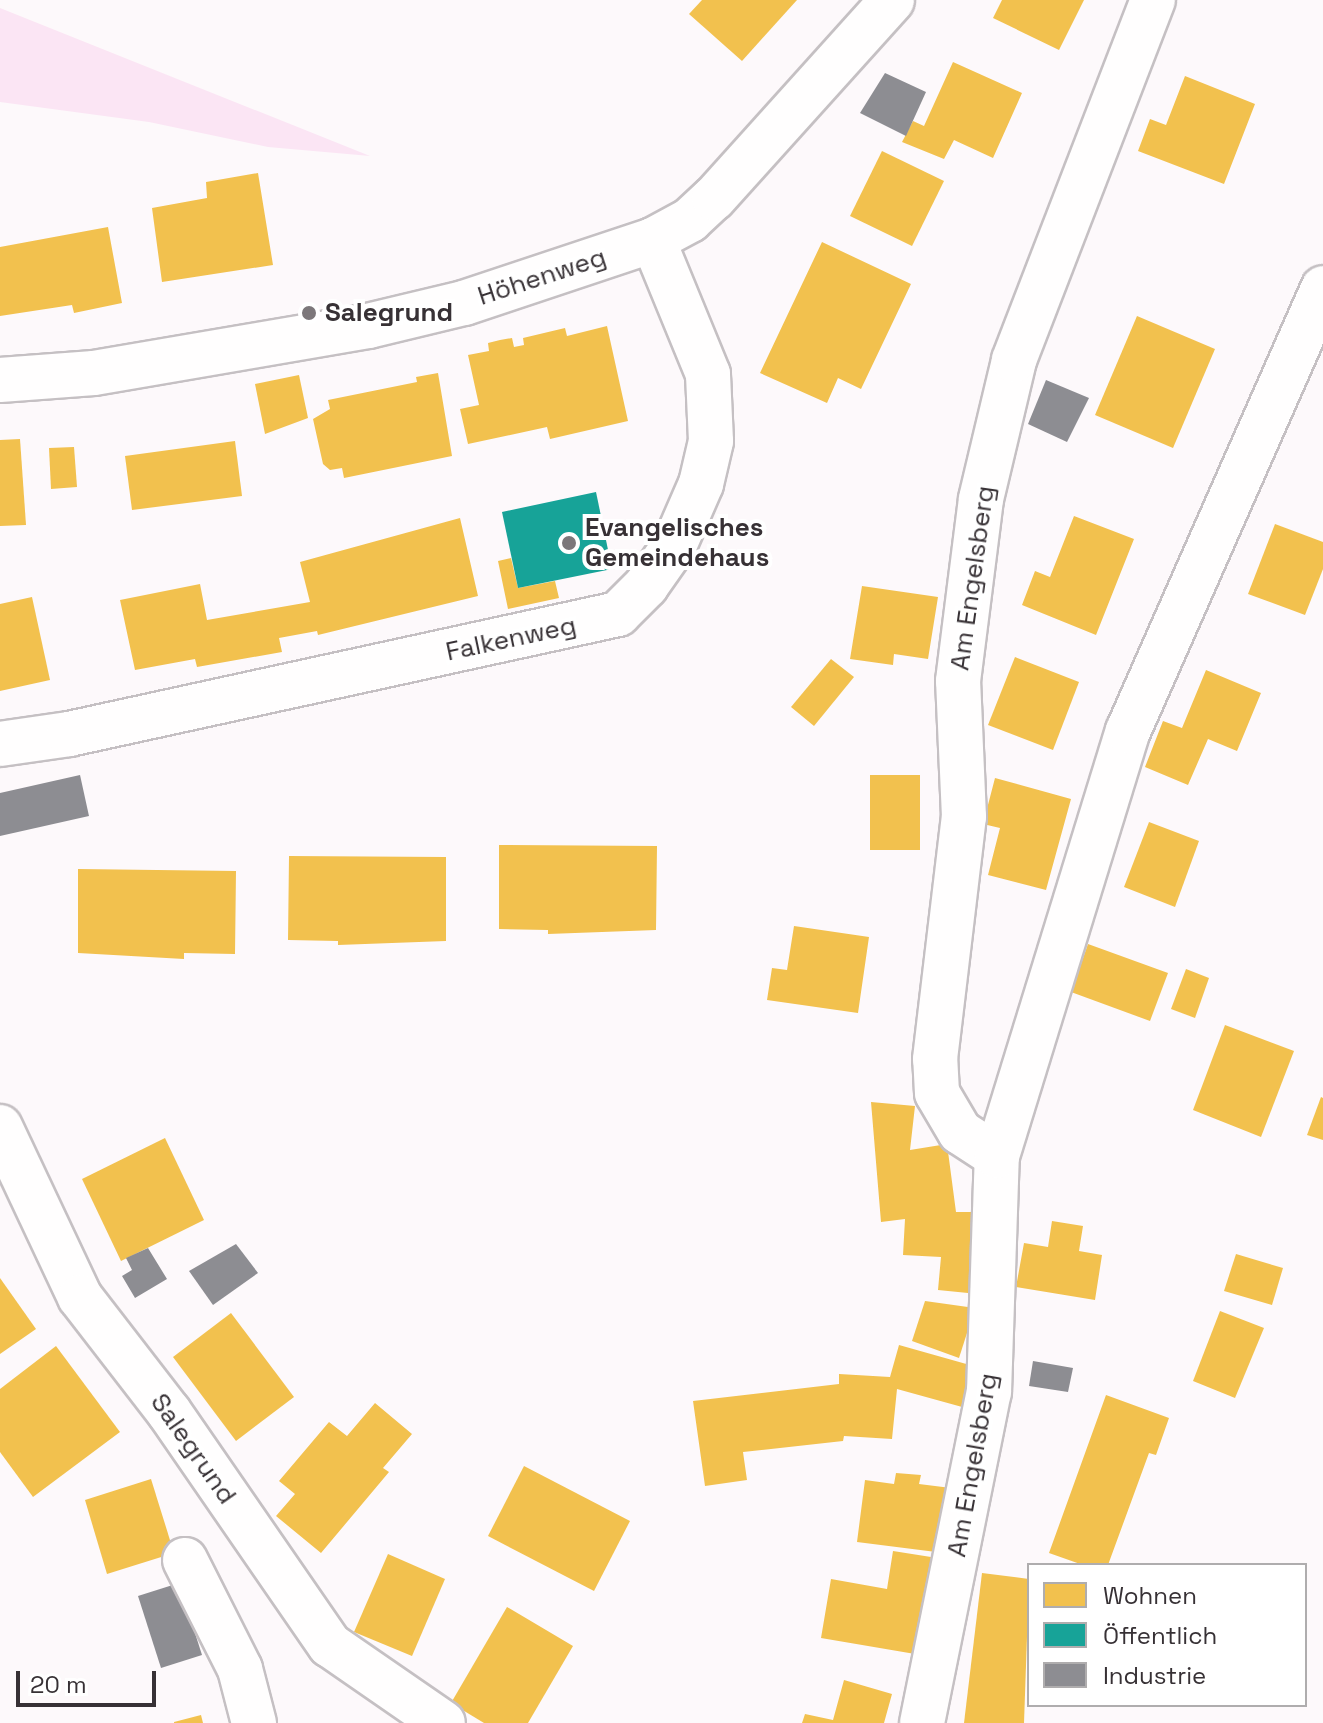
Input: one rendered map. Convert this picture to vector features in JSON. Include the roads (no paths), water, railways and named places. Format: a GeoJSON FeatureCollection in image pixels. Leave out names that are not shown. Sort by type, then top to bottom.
{"type":"FeatureCollection","features":[{"type":"Feature","properties":{"kind":"street","name":"Höhenweg"},"geometry":{"type":"LineString","coordinates":[[0,380],[94,373],[368,326],[464,303],[653,240],[690,220],[714,198],[892,0]]}},
{"type":"Feature","properties":{"kind":"street","name":"Am Engelsberg"},"geometry":{"type":"LineString","coordinates":[[997,1156],[960,1132],[937,1093],[935,1059],[964,817],[958,681],[981,499],[1014,360],[1153,0]]}},
{"type":"Feature","properties":{"kind":"street","name":"Falkenweg"},"geometry":{"type":"LineString","coordinates":[[0,744],[69,734],[618,614],[646,586],[674,546],[701,484],[711,441],[708,374],[653,240]]}},
{"type":"Feature","properties":{"kind":"street","name":"Am Engelsberg"},"geometry":{"type":"LineString","coordinates":[[922,1723],[989,1392],[997,1156],[1128,731],[1323,288]]}},
{"type":"Feature","properties":{"kind":"street","name":"Salegrund"},"geometry":{"type":"LineString","coordinates":[[0,1127],[80,1297],[169,1412],[330,1645],[443,1723]]}},
{"type":"Feature","properties":{"kind":"street"},"geometry":{"type":"LineString","coordinates":[[185,1560],[240,1669],[254,1723]]}},
{"type":"Feature","properties":{"kind":"place","name":"Salegrund"},"geometry":{"type":"Point","coordinates":[309,313]}},
{"type":"Feature","properties":{"kind":"place","name":"Evangelisches Gemeindehaus"},"geometry":{"type":"Point","coordinates":[569,543]}}]}
